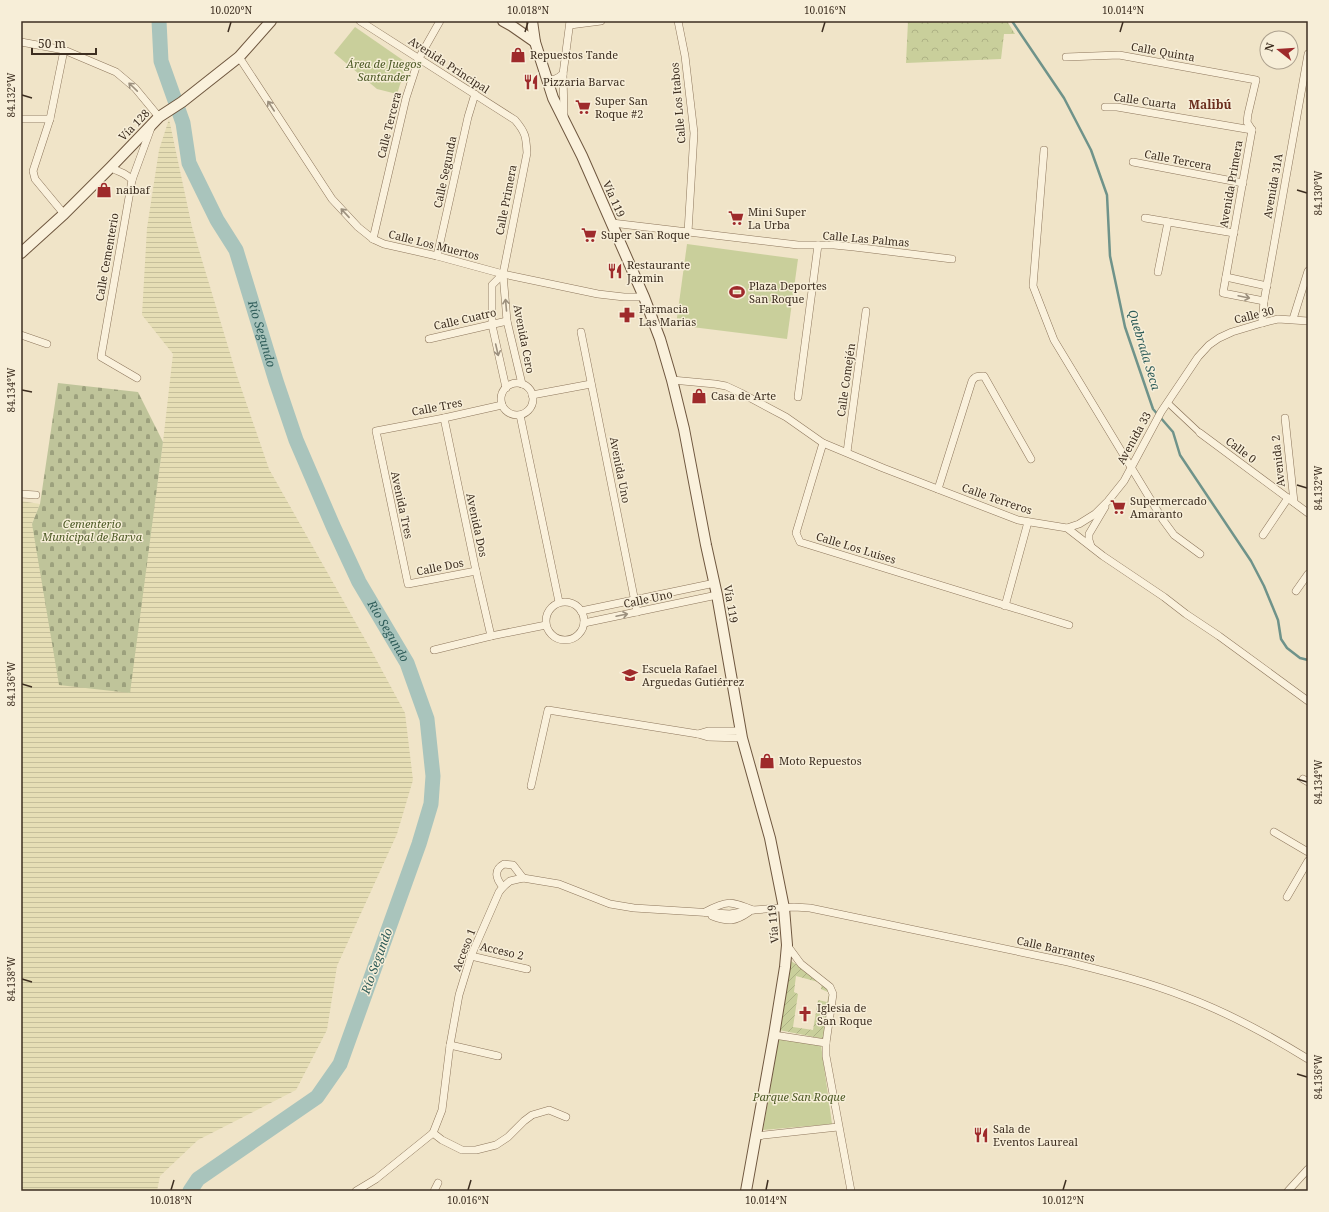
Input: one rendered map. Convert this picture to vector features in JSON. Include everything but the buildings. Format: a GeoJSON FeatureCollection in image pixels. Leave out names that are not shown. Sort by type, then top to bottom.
{"type":"FeatureCollection","features":[{"type":"Feature","properties":{"kind":"main road","name":"Vía 128"},"geometry":{"type":"LineString","coordinates":[[21,253],[64,214],[159,117],[182,102],[239,56],[271,21]]}},
{"type":"Feature","properties":{"kind":"main road"},"geometry":{"type":"LineString","coordinates":[[508,23],[522,28],[531,21]]}},
{"type":"Feature","properties":{"kind":"main road"},"geometry":{"type":"LineString","coordinates":[[531,21],[535,42]]}},
{"type":"Feature","properties":{"kind":"main road"},"geometry":{"type":"LineString","coordinates":[[508,23],[535,42]]}},
{"type":"Feature","properties":{"kind":"main road","name":"Vía 119"},"geometry":{"type":"LineString","coordinates":[[535,42],[553,98],[612,223],[644,296],[660,339],[672,380],[684,429],[706,545],[715,583],[742,734],[770,838],[784,908],[787,945],[785,967],[746,1191]]}},
{"type":"Feature","properties":{"kind":"street","name":"Avenida Principal"},"geometry":{"type":"LineString","coordinates":[[360,21],[515,120],[524,131]]}},
{"type":"Feature","properties":{"kind":"street","name":"Calle Tercera"},"geometry":{"type":"LineString","coordinates":[[373,239],[406,98],[418,58],[440,21]]}},
{"type":"Feature","properties":{"kind":"street"},"geometry":{"type":"LineString","coordinates":[[564,119],[563,74],[570,23],[601,21]]}},
{"type":"Feature","properties":{"kind":"street","name":"Calle Los Itabos"},"geometry":{"type":"LineString","coordinates":[[678,21],[685,56],[694,133],[688,232]]}},
{"type":"Feature","properties":{"kind":"street"},"geometry":{"type":"LineString","coordinates":[[21,42],[64,50],[116,72],[135,88],[159,117]]}},
{"type":"Feature","properties":{"kind":"street"},"geometry":{"type":"LineString","coordinates":[[64,50],[50,119],[34,171],[35,179],[64,214]]}},
{"type":"Feature","properties":{"kind":"street","name":"Avenida 31A"},"geometry":{"type":"LineString","coordinates":[[1262,322],[1266,286],[1308,54]]}},
{"type":"Feature","properties":{"kind":"street","name":"Calle Quinta"},"geometry":{"type":"LineString","coordinates":[[1066,57],[1119,55],[1256,80]]}},
{"type":"Feature","properties":{"kind":"street","name":"Calle Los Muertos"},"geometry":{"type":"LineString","coordinates":[[239,56],[332,199],[358,227],[373,239],[384,244],[437,256],[503,274],[598,294],[624,297],[644,296]]}},
{"type":"Feature","properties":{"kind":"street"},"geometry":{"type":"LineString","coordinates":[[546,79],[558,79],[563,74]]}},
{"type":"Feature","properties":{"kind":"street","name":"Avenida Primera"},"geometry":{"type":"LineString","coordinates":[[1256,80],[1247,122],[1252,130],[1224,293],[1264,301]]}},
{"type":"Feature","properties":{"kind":"street","name":"Calle Segunda"},"geometry":{"type":"LineString","coordinates":[[437,256],[468,117],[475,94]]}},
{"type":"Feature","properties":{"kind":"street","name":"Calle Cuarta"},"geometry":{"type":"LineString","coordinates":[[1105,107],[1117,107],[1252,130]]}},
{"type":"Feature","properties":{"kind":"street","name":"Calle Cementerio"},"geometry":{"type":"LineString","coordinates":[[138,378],[101,357],[132,180],[159,117]]}},
{"type":"Feature","properties":{"kind":"street"},"geometry":{"type":"LineString","coordinates":[[21,119],[50,119]]}},
{"type":"Feature","properties":{"kind":"street","name":"Calle Primera"},"geometry":{"type":"LineString","coordinates":[[503,274],[527,153],[524,131]]}},
{"type":"Feature","properties":{"kind":"street"},"geometry":{"type":"LineString","coordinates":[[1044,150],[1033,286],[1054,340],[1131,467],[1174,535],[1200,554]]}},
{"type":"Feature","properties":{"kind":"street","name":"Calle Tercera"},"geometry":{"type":"LineString","coordinates":[[1133,162],[1243,183]]}},
{"type":"Feature","properties":{"kind":"street"},"geometry":{"type":"LineString","coordinates":[[111,167],[126,174],[132,180]]}},
{"type":"Feature","properties":{"kind":"street"},"geometry":{"type":"LineString","coordinates":[[1145,218],[1234,233]]}},
{"type":"Feature","properties":{"kind":"street"},"geometry":{"type":"LineString","coordinates":[[1158,272],[1168,222]]}},
{"type":"Feature","properties":{"kind":"street","name":"Calle Las Palmas"},"geometry":{"type":"LineString","coordinates":[[612,223],[798,245],[854,247],[952,259]]}},
{"type":"Feature","properties":{"kind":"street"},"geometry":{"type":"LineString","coordinates":[[798,397],[818,245]]}},
{"type":"Feature","properties":{"kind":"street"},"geometry":{"type":"LineString","coordinates":[[1293,319],[1308,271]]}},
{"type":"Feature","properties":{"kind":"street"},"geometry":{"type":"LineString","coordinates":[[503,274],[492,285],[492,325],[506,388]]}},
{"type":"Feature","properties":{"kind":"street","name":"Avenida Cero"},"geometry":{"type":"LineString","coordinates":[[503,274],[507,321],[522,384]]}},
{"type":"Feature","properties":{"kind":"street"},"geometry":{"type":"LineString","coordinates":[[1226,277],[1266,286]]}},
{"type":"Feature","properties":{"kind":"street","name":"Calle Comején"},"geometry":{"type":"LineString","coordinates":[[847,452],[866,311]]}},
{"type":"Feature","properties":{"kind":"street","name":"Calle 30"},"geometry":{"type":"LineString","coordinates":[[1209,345],[1232,332],[1262,322],[1278,319],[1308,320]]}},
{"type":"Feature","properties":{"kind":"street","name":"Calle Cuatro"},"geometry":{"type":"LineString","coordinates":[[429,339],[507,321]]}},
{"type":"Feature","properties":{"kind":"street","name":"Avenida Uno"},"geometry":{"type":"LineString","coordinates":[[581,332],[637,612]]}},
{"type":"Feature","properties":{"kind":"street"},"geometry":{"type":"LineString","coordinates":[[21,335],[47,344]]}},
{"type":"Feature","properties":{"kind":"street","name":"Avenida 33"},"geometry":{"type":"LineString","coordinates":[[1067,528],[1079,524],[1095,514],[1124,481],[1155,421],[1198,357],[1209,345]]}},
{"type":"Feature","properties":{"kind":"street"},"geometry":{"type":"LineString","coordinates":[[938,490],[972,381],[978,376],[984,376],[1031,459]]}},
{"type":"Feature","properties":{"kind":"street","name":"Calle Terreros"},"geometry":{"type":"LineString","coordinates":[[672,380],[726,386],[786,417],[823,443],[938,490],[1018,520],[1067,528],[1091,547],[1219,636],[1308,701]]}},
{"type":"Feature","properties":{"kind":"street"},"geometry":{"type":"LineString","coordinates":[[514,384],[522,384],[530,390],[532,395],[532,406],[529,410],[520,415],[509,413],[502,405],[502,396],[506,388],[514,384]]}},
{"type":"Feature","properties":{"kind":"street"},"geometry":{"type":"LineString","coordinates":[[532,395],[591,384]]}},
{"type":"Feature","properties":{"kind":"street"},"geometry":{"type":"LineString","coordinates":[[1168,403],[1200,433]]}},
{"type":"Feature","properties":{"kind":"street","name":"Calle Tres"},"geometry":{"type":"LineString","coordinates":[[376,430],[444,418],[502,405]]}},
{"type":"Feature","properties":{"kind":"street"},"geometry":{"type":"LineString","coordinates":[[520,415],[559,602]]}},
{"type":"Feature","properties":{"kind":"street","name":"Avenida Dos"},"geometry":{"type":"LineString","coordinates":[[444,418],[491,636]]}},
{"type":"Feature","properties":{"kind":"street","name":"Avenida 2"},"geometry":{"type":"LineString","coordinates":[[1285,418],[1291,500]]}},
{"type":"Feature","properties":{"kind":"street","name":"Avenida Tres"},"geometry":{"type":"LineString","coordinates":[[376,430],[408,584]]}},
{"type":"Feature","properties":{"kind":"street","name":"Calle 0"},"geometry":{"type":"LineString","coordinates":[[1200,433],[1308,513]]}},
{"type":"Feature","properties":{"kind":"street","name":"Calle Los Luises"},"geometry":{"type":"LineString","coordinates":[[823,443],[796,532],[800,542],[1069,625]]}},
{"type":"Feature","properties":{"kind":"street"},"geometry":{"type":"LineString","coordinates":[[21,494],[36,495]]}},
{"type":"Feature","properties":{"kind":"street"},"geometry":{"type":"LineString","coordinates":[[1263,535],[1291,500]]}},
{"type":"Feature","properties":{"kind":"street"},"geometry":{"type":"LineString","coordinates":[[1091,547],[1089,534],[1108,501]]}},
{"type":"Feature","properties":{"kind":"street"},"geometry":{"type":"LineString","coordinates":[[1005,606],[1028,522]]}},
{"type":"Feature","properties":{"kind":"street","name":"Calle Dos"},"geometry":{"type":"LineString","coordinates":[[408,584],[476,572]]}},
{"type":"Feature","properties":{"kind":"street"},"geometry":{"type":"LineString","coordinates":[[1296,591],[1308,574]]}},
{"type":"Feature","properties":{"kind":"street","name":"Calle Uno"},"geometry":{"type":"LineString","coordinates":[[581,611],[715,583]]}},
{"type":"Feature","properties":{"kind":"street","name":"Calle Uno"},"geometry":{"type":"LineString","coordinates":[[584,623],[717,595]]}},
{"type":"Feature","properties":{"kind":"street"},"geometry":{"type":"LineString","coordinates":[[565,601],[572,603],[581,611],[584,617],[584,623],[579,634],[569,639],[563,640],[552,635],[546,625],[547,614],[550,609],[559,602],[565,601]]}},
{"type":"Feature","properties":{"kind":"street"},"geometry":{"type":"LineString","coordinates":[[434,650],[491,636],[546,625]]}},
{"type":"Feature","properties":{"kind":"street"},"geometry":{"type":"LineString","coordinates":[[531,786],[548,710],[698,734],[708,731],[742,734]]}},
{"type":"Feature","properties":{"kind":"street"},"geometry":{"type":"LineString","coordinates":[[1274,832],[1308,852]]}},
{"type":"Feature","properties":{"kind":"street"},"geometry":{"type":"LineString","coordinates":[[1287,897],[1308,861]]}},
{"type":"Feature","properties":{"kind":"street"},"geometry":{"type":"LineString","coordinates":[[523,878],[513,865],[504,864],[497,869],[496,878],[503,887],[510,881],[523,878],[559,884],[610,904],[634,908],[730,914],[753,910],[784,908]]}},
{"type":"Feature","properties":{"kind":"street","name":"Acceso 1"},"geometry":{"type":"LineString","coordinates":[[356,1191],[376,1179],[433,1133],[442,1110],[450,1045],[459,995],[472,956],[499,892],[503,887]]}},
{"type":"Feature","properties":{"kind":"street"},"geometry":{"type":"LineString","coordinates":[[705,912],[725,903],[738,904],[753,910]]}},
{"type":"Feature","properties":{"kind":"street","name":"Calle Barrantes"},"geometry":{"type":"LineString","coordinates":[[784,908],[810,908],[1014,950],[1103,971],[1184,996],[1213,1008],[1279,1041],[1308,1060]]}},
{"type":"Feature","properties":{"kind":"street"},"geometry":{"type":"LineString","coordinates":[[787,945],[801,964],[830,987],[833,994],[826,1043],[826,1056],[851,1191]]}},
{"type":"Feature","properties":{"kind":"street","name":"Acceso 2"},"geometry":{"type":"LineString","coordinates":[[472,956],[527,969]]}},
{"type":"Feature","properties":{"kind":"street"},"geometry":{"type":"LineString","coordinates":[[774,1035],[826,1043]]}},
{"type":"Feature","properties":{"kind":"street"},"geometry":{"type":"LineString","coordinates":[[450,1045],[498,1056]]}},
{"type":"Feature","properties":{"kind":"street"},"geometry":{"type":"LineString","coordinates":[[433,1133],[442,1140],[462,1150],[476,1150],[496,1145],[508,1137],[524,1121],[532,1116],[549,1110],[566,1117]]}},
{"type":"Feature","properties":{"kind":"street"},"geometry":{"type":"LineString","coordinates":[[756,1136],[838,1127]]}},
{"type":"Feature","properties":{"kind":"street"},"geometry":{"type":"LineString","coordinates":[[1288,1191],[1305,1178],[1308,1169]]}},
{"type":"Feature","properties":{"kind":"street"},"geometry":{"type":"LineString","coordinates":[[434,1191],[438,1183]]}},
{"type":"Feature","properties":{"kind":"shaded area"},"geometry":{"type":"Polygon","coordinates":[[[169,119],[192,227],[236,373],[269,469],[405,713],[413,780],[397,834],[337,966],[327,1030],[296,1090],[198,1140],[160,1176],[157,1191],[21,1191],[21,501],[40,504],[32,524],[129,693],[163,442],[173,354],[142,315],[147,228],[159,150],[169,119]]]}},
{"type":"Feature","properties":{"kind":"green space"},"geometry":{"type":"Polygon","coordinates":[[[908,21],[1007,21],[1015,34],[1004,34],[1001,59],[906,63],[908,21]]]}},
{"type":"Feature","properties":{"kind":"green space","name":"Área de Juegos Santander"},"geometry":{"type":"Polygon","coordinates":[[[355,27],[407,63],[397,94],[377,89],[334,53],[355,27]]]}},
{"type":"Feature","properties":{"kind":"green space","name":"Plaza Deportes San Roque"},"geometry":{"type":"Polygon","coordinates":[[[687,244],[798,259],[787,339],[676,325],[687,244]]]}},
{"type":"Feature","properties":{"kind":"green space","name":"Cementerio Municipal de Barva"},"geometry":{"type":"Polygon","coordinates":[[[58,383],[138,392],[163,442],[130,693],[59,685],[32,524],[40,504],[58,383]]]}},
{"type":"Feature","properties":{"kind":"green space"},"geometry":{"type":"Polygon","coordinates":[[[791,961],[815,976],[826,986],[829,991],[831,996],[824,1039],[779,1030],[791,961]],[[796,976],[794,992],[798,994],[793,1027],[813,1030],[818,1000],[827,1002],[829,995],[828,992],[821,989],[822,983],[796,976]]]}},
{"type":"Feature","properties":{"kind":"green space","name":"Parque San Roque"},"geometry":{"type":"Polygon","coordinates":[[[779,1038],[821,1045],[832,1124],[763,1130],[779,1038]]]}},
{"type":"Feature","properties":{"kind":"waterway","name":"Río Segundo"},"geometry":{"type":"LineString","coordinates":[[159,21],[161,61],[183,123],[189,163],[217,220],[236,250],[276,381],[296,440],[333,526],[359,582],[407,663],[427,719],[433,776],[431,804],[419,844],[340,1064],[317,1097],[198,1179],[190,1191]]}},
{"type":"Feature","properties":{"kind":"waterway","name":"Quebrada Seca"},"geometry":{"type":"LineString","coordinates":[[1012,21],[1064,98],[1091,150],[1107,195],[1110,256],[1125,327],[1153,409],[1173,432],[1180,455],[1251,561],[1264,586],[1278,620],[1281,639],[1287,648],[1300,658],[1308,660]]}},
{"type":"Feature","properties":{"kind":"place","name":"Repuestos Tande"},"geometry":{"type":"Point","coordinates":[518,55]}},
{"type":"Feature","properties":{"kind":"place","name":"Pizzaria Barvac"},"geometry":{"type":"Point","coordinates":[531,82]}},
{"type":"Feature","properties":{"kind":"place","name":"Super San Roque #2"},"geometry":{"type":"Point","coordinates":[583,107]}},
{"type":"Feature","properties":{"kind":"place","name":"naibaf"},"geometry":{"type":"Point","coordinates":[104,190]}},
{"type":"Feature","properties":{"kind":"place","name":"Mini Super La Urba"},"geometry":{"type":"Point","coordinates":[736,218]}},
{"type":"Feature","properties":{"kind":"place","name":"Super San Roque"},"geometry":{"type":"Point","coordinates":[589,235]}},
{"type":"Feature","properties":{"kind":"place","name":"Restaurante Jazmin"},"geometry":{"type":"Point","coordinates":[615,271]}},
{"type":"Feature","properties":{"kind":"place","name":"Plaza Deportes San Roque"},"geometry":{"type":"Point","coordinates":[737,292]}},
{"type":"Feature","properties":{"kind":"place","name":"Farmacia Las Marias"},"geometry":{"type":"Point","coordinates":[627,315]}},
{"type":"Feature","properties":{"kind":"place","name":"Casa de Arte"},"geometry":{"type":"Point","coordinates":[699,396]}},
{"type":"Feature","properties":{"kind":"place","name":"Supermercado Amaranto"},"geometry":{"type":"Point","coordinates":[1118,507]}},
{"type":"Feature","properties":{"kind":"place","name":"Escuela Rafael Arguedas Gutiérrez"},"geometry":{"type":"Point","coordinates":[630,675]}},
{"type":"Feature","properties":{"kind":"place","name":"Moto Repuestos"},"geometry":{"type":"Point","coordinates":[767,761]}},
{"type":"Feature","properties":{"kind":"place","name":"Iglesia de San Roque"},"geometry":{"type":"Point","coordinates":[805,1014]}},
{"type":"Feature","properties":{"kind":"place","name":"Sala de Eventos Laureal"},"geometry":{"type":"Point","coordinates":[981,1135]}},
{"type":"Feature","properties":{"kind":"district","name":"Malibú"},"geometry":{"type":"Point","coordinates":[1210,105]}}]}
